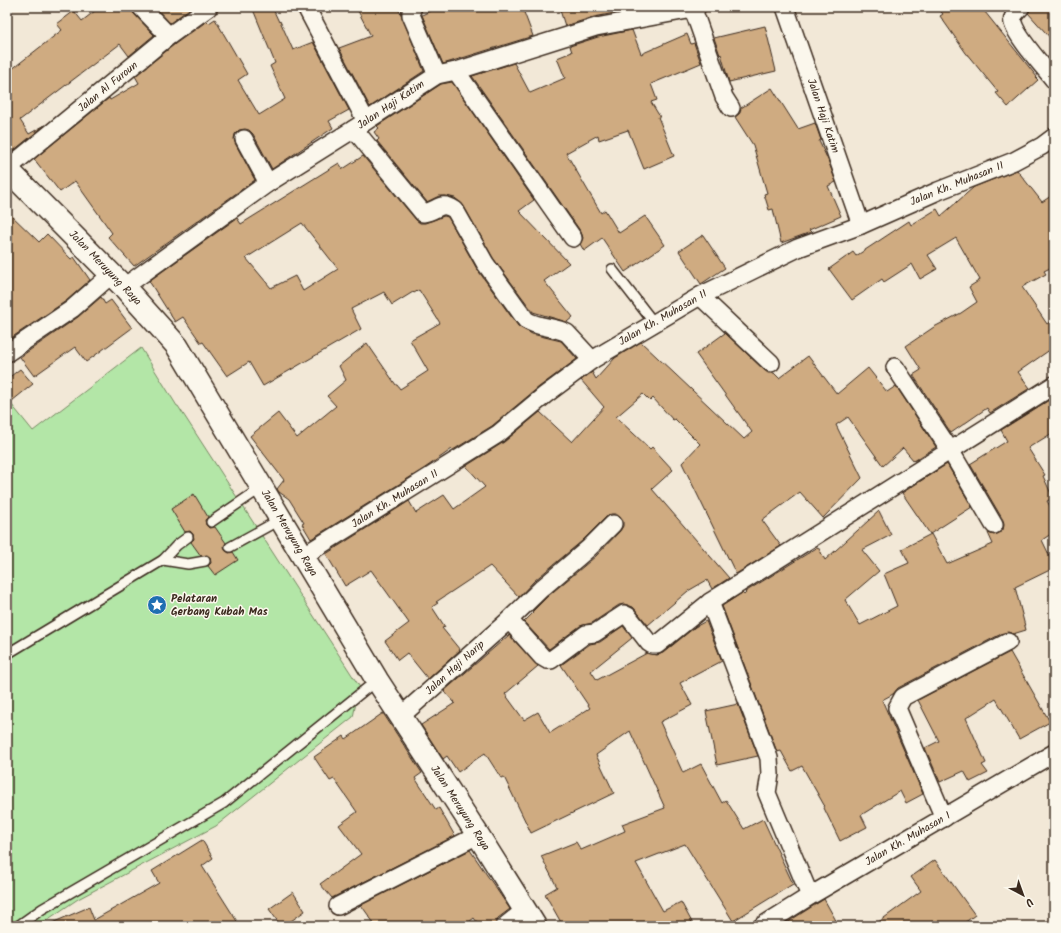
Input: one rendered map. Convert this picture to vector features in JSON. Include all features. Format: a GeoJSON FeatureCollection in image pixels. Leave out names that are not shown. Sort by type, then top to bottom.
{"type":"FeatureCollection","features":[{"type":"Feature","properties":{"kind":"main road","name":"Jalan Meruyung Raya"},"geometry":{"type":"LineString","coordinates":[[7,169],[118,280],[177,346],[377,680],[530,918]]}},
{"type":"Feature","properties":{"kind":"street"},"geometry":{"type":"LineString","coordinates":[[141,7],[169,36]]}},
{"type":"Feature","properties":{"kind":"street","name":"Jalan Al Furoun"},"geometry":{"type":"LineString","coordinates":[[7,169],[169,36],[209,7]]}},
{"type":"Feature","properties":{"kind":"street"},"geometry":{"type":"LineString","coordinates":[[306,7],[360,125],[423,213],[429,212],[441,205],[448,206],[455,210],[485,263],[526,320],[531,323],[562,330],[567,333],[592,360]]}},
{"type":"Feature","properties":{"kind":"street"},"geometry":{"type":"LineString","coordinates":[[413,7],[411,15],[436,75]]}},
{"type":"Feature","properties":{"kind":"street","name":"Jalan Haji Katim"},"geometry":{"type":"LineString","coordinates":[[785,7],[861,225]]}},
{"type":"Feature","properties":{"kind":"street"},"geometry":{"type":"LineString","coordinates":[[1021,7],[1013,16],[1012,23],[1022,40],[1054,80]]}},
{"type":"Feature","properties":{"kind":"street"},"geometry":{"type":"LineString","coordinates":[[695,8],[724,97],[731,108]]}},
{"type":"Feature","properties":{"kind":"street","name":"Jalan Haji Katim"},"geometry":{"type":"LineString","coordinates":[[7,353],[72,309],[436,75],[456,71],[596,27],[635,13],[695,8]]}},
{"type":"Feature","properties":{"kind":"street"},"geometry":{"type":"LineString","coordinates":[[456,71],[573,238]]}},
{"type":"Feature","properties":{"kind":"street","name":"Jalan Kh. Muhasan II"},"geometry":{"type":"LineString","coordinates":[[303,556],[498,434],[545,395],[592,360],[700,296],[798,248],[861,225],[938,191],[1014,161],[1042,146],[1054,137]]}},
{"type":"Feature","properties":{"kind":"street"},"geometry":{"type":"LineString","coordinates":[[244,139],[268,183]]}},
{"type":"Feature","properties":{"kind":"street"},"geometry":{"type":"LineString","coordinates":[[700,296],[771,363]]}},
{"type":"Feature","properties":{"kind":"street"},"geometry":{"type":"LineString","coordinates":[[895,367],[950,450],[994,525]]}},
{"type":"Feature","properties":{"kind":"street"},"geometry":{"type":"LineString","coordinates":[[509,620],[542,657],[547,660],[551,660],[586,634],[595,632],[624,614],[628,616],[649,643],[652,645],[657,645],[710,602],[1054,385]]}},
{"type":"Feature","properties":{"kind":"street","name":"Jalan Haji Narip"},"geometry":{"type":"LineString","coordinates":[[401,716],[509,620],[541,589],[589,548],[613,524]]}},
{"type":"Feature","properties":{"kind":"street"},"geometry":{"type":"LineString","coordinates":[[710,602],[769,758],[770,774],[767,793],[810,896]]}},
{"type":"Feature","properties":{"kind":"street"},"geometry":{"type":"LineString","coordinates":[[944,818],[897,708],[903,697],[1008,642]]}},
{"type":"Feature","properties":{"kind":"street","name":"Jalan Kh. Muhasan I"},"geometry":{"type":"LineString","coordinates":[[762,926],[810,896],[1054,753]]}},
{"type":"Feature","properties":{"kind":"street"},"geometry":{"type":"LineString","coordinates":[[338,906],[478,835]]}},
{"type":"Feature","properties":{"kind":"street"},"geometry":{"type":"LineString","coordinates":[[505,926],[530,918]]}},
{"type":"Feature","properties":{"kind":"lane"},"geometry":{"type":"LineString","coordinates":[[612,269],[654,323]]}},
{"type":"Feature","properties":{"kind":"lane"},"geometry":{"type":"LineString","coordinates":[[211,522],[262,488]]}},
{"type":"Feature","properties":{"kind":"lane"},"geometry":{"type":"LineString","coordinates":[[230,547],[281,519]]}},
{"type":"Feature","properties":{"kind":"lane"},"geometry":{"type":"LineString","coordinates":[[7,654],[163,560],[177,545],[188,537]]}},
{"type":"Feature","properties":{"kind":"lane"},"geometry":{"type":"LineString","coordinates":[[163,560],[188,564],[205,561]]}},
{"type":"Feature","properties":{"kind":"lane"},"geometry":{"type":"LineString","coordinates":[[18,926],[42,909],[224,803],[377,680]]}},
{"type":"Feature","properties":{"kind":"green space","name":"Pelataran Gerbang Kubah Mas"},"geometry":{"type":"Polygon","coordinates":[[[141,348],[361,689],[357,698],[353,717],[216,826],[78,899],[38,926],[7,926],[7,399],[33,431],[141,348]]]}},
{"type":"Feature","properties":{"kind":"building"},"geometry":{"type":"Polygon","coordinates":[[[100,7],[131,7],[134,14],[154,35],[129,56],[120,44],[20,120],[29,134],[45,125],[7,156],[7,73],[62,30],[57,24],[74,11],[82,21],[100,7]]]}},
{"type":"Feature","properties":{"kind":"building"},"geometry":{"type":"Polygon","coordinates":[[[155,7],[192,7],[170,23],[155,7]]]}},
{"type":"Feature","properties":{"kind":"building"},"geometry":{"type":"Polygon","coordinates":[[[252,7],[272,7],[293,50],[313,42],[349,110],[329,121],[333,128],[272,169],[253,134],[249,130],[239,130],[235,134],[235,143],[255,180],[134,266],[108,237],[112,233],[75,181],[60,192],[34,159],[109,98],[110,100],[139,83],[135,76],[175,44],[207,21],[209,23],[215,19],[247,74],[238,80],[259,115],[285,99],[270,66],[275,63],[252,7]]]}},
{"type":"Feature","properties":{"kind":"building"},"geometry":{"type":"Polygon","coordinates":[[[356,7],[398,7],[424,71],[370,107],[339,48],[371,36],[356,7]]]}},
{"type":"Feature","properties":{"kind":"building"},"geometry":{"type":"Polygon","coordinates":[[[438,7],[522,7],[533,36],[443,64],[422,15],[438,7]]]}},
{"type":"Feature","properties":{"kind":"building"},"geometry":{"type":"Polygon","coordinates":[[[559,7],[624,7],[625,11],[594,17],[565,26],[559,7]]]}},
{"type":"Feature","properties":{"kind":"building"},"geometry":{"type":"Polygon","coordinates":[[[937,7],[981,7],[1038,80],[1008,107],[996,93],[998,92],[966,53],[940,16],[943,14],[937,7]]]}},
{"type":"Feature","properties":{"kind":"building"},"geometry":{"type":"Polygon","coordinates":[[[1031,7],[1054,7],[1054,42],[1028,13],[1031,7]]]}},
{"type":"Feature","properties":{"kind":"building"},"geometry":{"type":"Polygon","coordinates":[[[765,26],[776,71],[729,82],[721,54],[720,55],[714,38],[765,26]]]}},
{"type":"Feature","properties":{"kind":"building"},"geometry":{"type":"Polygon","coordinates":[[[632,30],[641,54],[687,34],[691,44],[694,43],[701,63],[651,84],[657,100],[651,102],[660,117],[658,117],[674,156],[644,169],[628,130],[599,140],[598,135],[566,153],[601,213],[605,210],[619,233],[645,216],[665,245],[625,272],[602,238],[584,251],[580,244],[583,238],[581,232],[472,76],[514,63],[530,93],[565,78],[557,58],[572,52],[570,46],[598,37],[632,30]]]}},
{"type":"Feature","properties":{"kind":"building"},"geometry":{"type":"Polygon","coordinates":[[[452,82],[534,200],[519,211],[569,263],[544,281],[573,317],[567,322],[533,312],[493,258],[463,205],[455,198],[446,196],[439,196],[427,202],[377,141],[379,139],[374,132],[379,128],[377,126],[441,84],[452,82]]]}},
{"type":"Feature","properties":{"kind":"building"},"geometry":{"type":"Polygon","coordinates":[[[772,88],[798,129],[815,123],[821,140],[819,141],[836,182],[828,186],[841,216],[809,230],[811,232],[781,243],[773,209],[769,210],[764,194],[767,193],[753,145],[735,117],[740,113],[741,108],[772,88]]]}},
{"type":"Feature","properties":{"kind":"building"},"geometry":{"type":"Polygon","coordinates":[[[363,156],[420,223],[425,223],[444,216],[448,217],[477,269],[518,326],[532,334],[561,341],[577,359],[539,387],[492,426],[453,450],[452,449],[425,468],[311,539],[302,524],[304,523],[289,499],[277,489],[284,480],[250,436],[278,413],[297,438],[336,406],[327,396],[346,380],[339,366],[367,343],[400,389],[428,371],[410,340],[440,323],[419,290],[392,305],[384,292],[351,309],[361,329],[263,386],[249,362],[227,376],[183,317],[175,322],[149,281],[237,218],[241,224],[339,163],[343,169],[363,156]],[[302,223],[246,258],[271,288],[295,276],[303,291],[338,269],[302,223]]]}},
{"type":"Feature","properties":{"kind":"building"},"geometry":{"type":"Polygon","coordinates":[[[1017,170],[1042,202],[1054,194],[1054,266],[1044,271],[1046,274],[1022,287],[1047,324],[1054,319],[1054,347],[1018,372],[1030,388],[990,413],[987,408],[951,433],[913,375],[921,370],[906,346],[934,327],[961,313],[977,302],[969,287],[980,280],[956,238],[928,255],[937,269],[920,279],[912,264],[884,282],[882,279],[852,300],[829,269],[853,252],[856,256],[909,221],[911,225],[937,209],[941,216],[974,187],[1017,170]]]}},
{"type":"Feature","properties":{"kind":"building"},"geometry":{"type":"Polygon","coordinates":[[[7,211],[39,242],[47,234],[71,259],[74,257],[90,280],[66,301],[8,340],[7,339],[7,211]]]}},
{"type":"Feature","properties":{"kind":"building"},"geometry":{"type":"Polygon","coordinates":[[[703,235],[725,268],[701,284],[679,251],[703,235]]]}},
{"type":"Feature","properties":{"kind":"building"},"geometry":{"type":"Polygon","coordinates":[[[101,297],[105,304],[111,300],[132,328],[86,362],[75,347],[34,376],[20,357],[78,317],[101,297]]]}},
{"type":"Feature","properties":{"kind":"building"},"geometry":{"type":"Polygon","coordinates":[[[725,333],[764,370],[768,373],[774,373],[779,378],[808,356],[837,394],[868,368],[887,392],[896,386],[936,447],[914,461],[903,448],[883,466],[848,417],[836,425],[862,478],[823,518],[800,492],[762,520],[781,546],[736,574],[682,463],[700,444],[675,419],[673,420],[653,398],[650,401],[643,394],[616,417],[650,449],[652,447],[673,470],[652,489],[729,578],[712,589],[707,580],[688,591],[648,625],[633,607],[624,604],[619,605],[592,623],[580,626],[549,649],[524,622],[548,596],[596,556],[620,531],[623,526],[623,521],[616,514],[611,514],[606,517],[582,541],[534,581],[519,597],[490,566],[436,602],[438,603],[432,607],[445,627],[442,628],[460,650],[428,679],[407,653],[398,660],[385,641],[409,623],[371,570],[345,586],[326,554],[409,501],[416,513],[444,495],[454,509],[485,487],[466,466],[504,442],[540,412],[572,442],[604,407],[581,380],[592,372],[596,379],[615,358],[641,342],[744,439],[752,432],[696,354],[725,333]]]}},
{"type":"Feature","properties":{"kind":"building"},"geometry":{"type":"Polygon","coordinates":[[[20,369],[33,384],[7,405],[7,379],[20,369]]]}},
{"type":"Feature","properties":{"kind":"building"},"geometry":{"type":"Polygon","coordinates":[[[1054,397],[1054,432],[1028,448],[1045,475],[1043,476],[1053,498],[1047,501],[1054,513],[1054,532],[1042,540],[1054,568],[1015,587],[1026,630],[1013,634],[1008,632],[1003,633],[898,688],[893,694],[882,700],[923,794],[906,803],[900,791],[861,815],[867,827],[840,841],[823,806],[824,805],[802,766],[792,771],[781,751],[777,752],[722,606],[742,593],[744,595],[746,593],[745,592],[818,547],[825,560],[879,511],[891,535],[862,550],[879,571],[845,600],[860,625],[897,606],[884,574],[909,563],[902,549],[931,534],[947,564],[993,544],[988,533],[994,535],[1003,530],[1003,520],[970,464],[1007,441],[1001,430],[1054,397]]]}},
{"type":"Feature","properties":{"kind":"building"},"geometry":{"type":"Polygon","coordinates":[[[947,464],[972,507],[930,534],[902,493],[947,464]]]}},
{"type":"Feature","properties":{"kind":"building"},"geometry":{"type":"Polygon","coordinates":[[[194,494],[208,517],[205,520],[206,525],[209,528],[215,527],[226,543],[224,546],[225,550],[229,553],[233,552],[238,560],[215,575],[208,566],[211,563],[210,557],[207,555],[201,556],[191,542],[194,539],[193,534],[190,531],[185,532],[171,509],[194,494]]]}},
{"type":"Feature","properties":{"kind":"building"},"geometry":{"type":"Polygon","coordinates":[[[706,621],[722,661],[680,683],[692,705],[660,722],[683,773],[701,764],[722,803],[726,800],[744,829],[763,819],[793,884],[733,921],[685,844],[636,863],[663,911],[681,902],[694,926],[563,926],[545,894],[557,887],[541,856],[576,842],[581,850],[625,831],[622,824],[665,808],[630,731],[596,755],[614,793],[531,833],[504,777],[501,778],[485,753],[458,772],[447,756],[443,759],[421,725],[455,703],[444,691],[509,635],[538,666],[505,694],[524,720],[538,712],[550,733],[590,708],[561,665],[590,644],[600,642],[623,626],[632,638],[591,671],[597,680],[647,653],[657,655],[663,653],[695,627],[706,621]]]}},
{"type":"Feature","properties":{"kind":"building"},"geometry":{"type":"Polygon","coordinates":[[[1010,652],[1050,722],[1019,739],[996,699],[966,718],[986,763],[982,765],[988,773],[970,782],[964,771],[940,782],[925,748],[939,741],[918,700],[1010,652]]]}},
{"type":"Feature","properties":{"kind":"building"},"geometry":{"type":"Polygon","coordinates":[[[738,704],[758,756],[717,765],[706,711],[738,704]]]}},
{"type":"Feature","properties":{"kind":"building"},"geometry":{"type":"Polygon","coordinates":[[[383,713],[422,773],[415,778],[436,810],[439,808],[455,836],[332,898],[320,884],[361,854],[339,825],[357,812],[334,779],[330,781],[314,757],[344,736],[346,739],[383,713]]]}},
{"type":"Feature","properties":{"kind":"building"},"geometry":{"type":"Polygon","coordinates":[[[202,840],[213,858],[202,866],[240,926],[45,926],[89,907],[94,920],[159,883],[152,871],[202,840]]]}},
{"type":"Feature","properties":{"kind":"building"},"geometry":{"type":"Polygon","coordinates":[[[470,850],[510,909],[498,918],[495,926],[480,926],[474,918],[464,926],[376,926],[361,905],[470,850]]]}},
{"type":"Feature","properties":{"kind":"building"},"geometry":{"type":"Polygon","coordinates":[[[935,860],[975,915],[960,926],[873,926],[921,891],[911,877],[935,860]]]}},
{"type":"Feature","properties":{"kind":"building"},"geometry":{"type":"Polygon","coordinates":[[[293,892],[305,911],[284,926],[281,926],[269,909],[293,892]]]}},
{"type":"Feature","properties":{"kind":"building"},"geometry":{"type":"Polygon","coordinates":[[[824,899],[839,926],[783,926],[794,918],[824,899]]]}},
{"type":"Feature","properties":{"kind":"place","name":"Pelataran Gerbang Kubah Mas"},"geometry":{"type":"Point","coordinates":[157,605]}}]}
